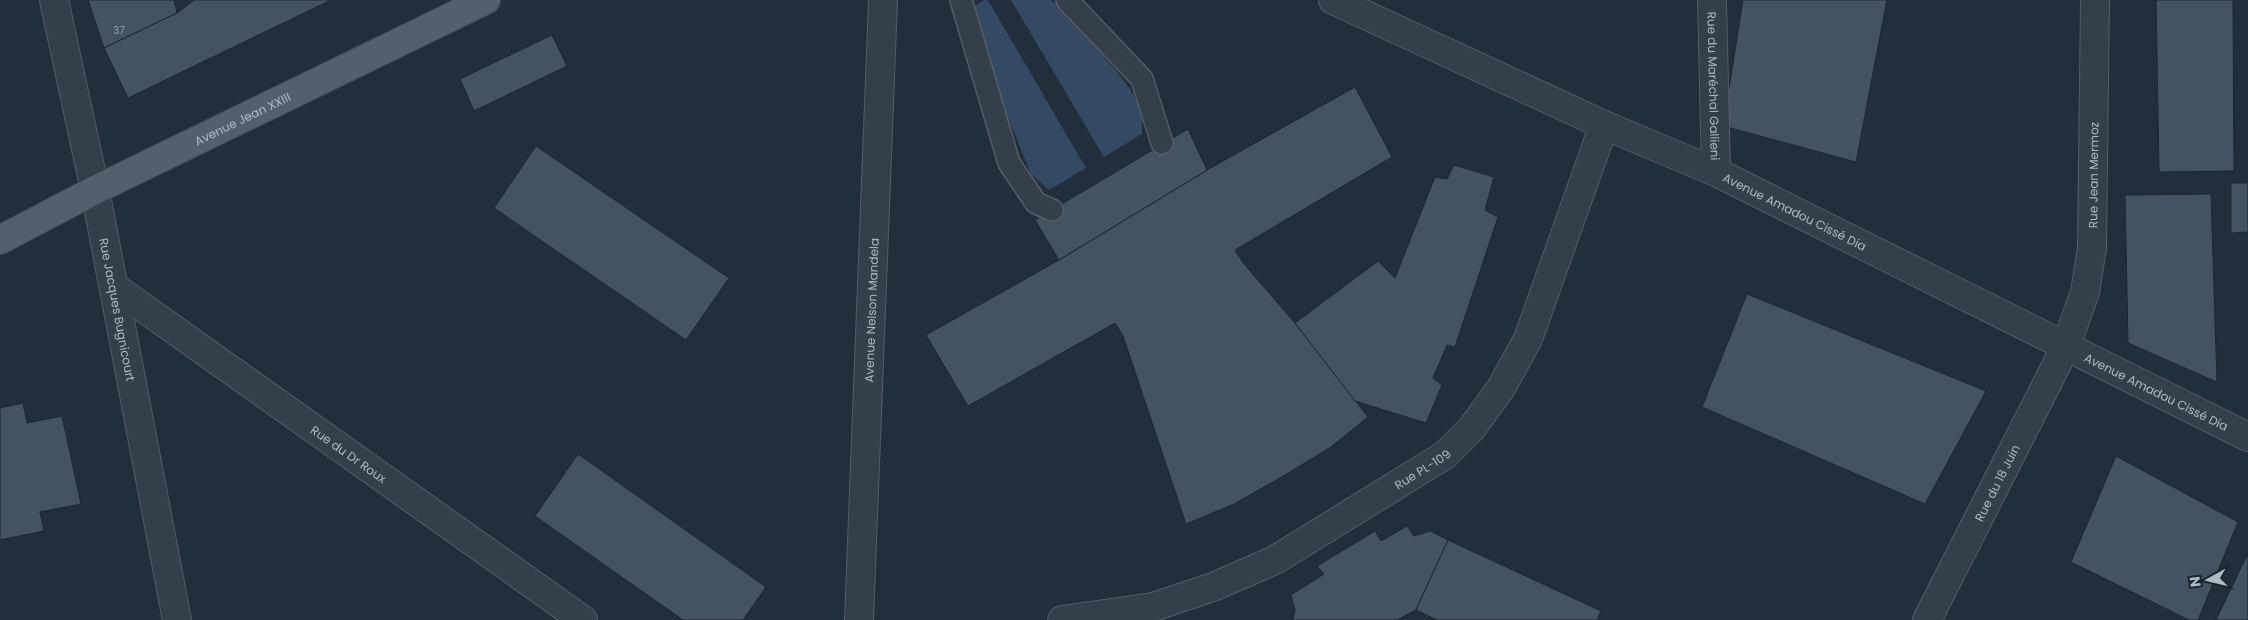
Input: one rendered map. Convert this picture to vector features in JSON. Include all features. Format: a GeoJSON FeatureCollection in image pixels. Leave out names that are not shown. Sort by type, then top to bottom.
{"type":"FeatureCollection","features":[{"type":"Feature","properties":{"kind":"main road","name":"Avenue Jean XXIII"},"geometry":{"type":"LineString","coordinates":[[0,240],[95,190],[486,0]]}},
{"type":"Feature","properties":{"kind":"street","name":"Rue Jacques Bugnicourt"},"geometry":{"type":"LineString","coordinates":[[54,0],[95,190],[177,620]]}},
{"type":"Feature","properties":{"kind":"street","name":"Avenue Nelson Mandela"},"geometry":{"type":"LineString","coordinates":[[859,620],[883,0]]}},
{"type":"Feature","properties":{"kind":"street","name":"Rue du Maréchal Gallieni"},"geometry":{"type":"LineString","coordinates":[[1712,0],[1716,172]]}},
{"type":"Feature","properties":{"kind":"street","name":"Rue Jean Mermoz"},"geometry":{"type":"LineString","coordinates":[[2066,346],[2085,292],[2092,248],[2095,0]]}},
{"type":"Feature","properties":{"kind":"street","name":"Avenue Amadou Cissé Dia"},"geometry":{"type":"LineString","coordinates":[[1338,1],[1604,125],[1716,172],[2248,437]]}},
{"type":"Feature","properties":{"kind":"street","name":"Rue PL-109"},"geometry":{"type":"LineString","coordinates":[[1062,620],[1153,607],[1222,583],[1274,560],[1445,455],[1472,428],[1501,388],[1528,339],[1604,125]]}},
{"type":"Feature","properties":{"kind":"street","name":"Rue du Dr Roux"},"geometry":{"type":"LineString","coordinates":[[114,287],[583,620]]}},
{"type":"Feature","properties":{"kind":"street","name":"Rue du 18 Juin"},"geometry":{"type":"LineString","coordinates":[[1927,620],[2066,346]]}},
{"type":"Feature","properties":{"kind":"lane"},"geometry":{"type":"LineString","coordinates":[[961,0],[1009,163],[1036,202],[1052,210]]}},
{"type":"Feature","properties":{"kind":"lane"},"geometry":{"type":"LineString","coordinates":[[1066,0],[1142,79],[1162,143]]}},
{"type":"Feature","properties":{"kind":"water"},"geometry":{"type":"Polygon","coordinates":[[[984,0],[988,0],[1086,168],[1049,190],[1031,174],[989,71],[974,7],[984,0]]]}},
{"type":"Feature","properties":{"kind":"water"},"geometry":{"type":"Polygon","coordinates":[[[1011,0],[1051,0],[1068,14],[1122,78],[1142,107],[1142,134],[1104,157],[1011,0]]]}},
{"type":"Feature","properties":{"kind":"building"},"geometry":{"type":"Polygon","coordinates":[[[88,0],[174,0],[177,13],[104,48],[88,0]]]}},
{"type":"Feature","properties":{"kind":"building"},"geometry":{"type":"Polygon","coordinates":[[[194,0],[331,0],[128,98],[104,48],[177,13],[194,0]]]}},
{"type":"Feature","properties":{"kind":"building"},"geometry":{"type":"Polygon","coordinates":[[[1743,0],[1887,0],[1856,162],[1723,126],[1743,0]]]}},
{"type":"Feature","properties":{"kind":"building"},"geometry":{"type":"Polygon","coordinates":[[[2156,0],[2233,0],[2234,171],[2159,172],[2156,0]]]}},
{"type":"Feature","properties":{"kind":"building"},"geometry":{"type":"Polygon","coordinates":[[[552,35],[567,66],[474,111],[460,79],[552,35]]]}},
{"type":"Feature","properties":{"kind":"building"},"geometry":{"type":"Polygon","coordinates":[[[1355,87],[1392,157],[1235,250],[1244,264],[1295,323],[1368,417],[1331,447],[1285,475],[1234,504],[1186,524],[1123,336],[1115,323],[968,406],[926,335],[1059,260],[1207,170],[1355,87]]]}},
{"type":"Feature","properties":{"kind":"building"},"geometry":{"type":"Polygon","coordinates":[[[1188,129],[1207,170],[1059,260],[1035,220],[1188,129]]]}},
{"type":"Feature","properties":{"kind":"building"},"geometry":{"type":"Polygon","coordinates":[[[536,146],[729,278],[686,340],[494,208],[536,146]]]}},
{"type":"Feature","properties":{"kind":"building"},"geometry":{"type":"Polygon","coordinates":[[[1454,165],[1494,177],[1485,210],[1498,217],[1455,347],[1447,345],[1433,378],[1442,385],[1426,423],[1355,401],[1295,323],[1378,261],[1395,278],[1435,177],[1447,179],[1454,165]]]}},
{"type":"Feature","properties":{"kind":"building"},"geometry":{"type":"Polygon","coordinates":[[[2231,183],[2248,183],[2248,235],[2246,232],[2231,233],[2231,183]]]}},
{"type":"Feature","properties":{"kind":"building"},"geometry":{"type":"Polygon","coordinates":[[[2211,194],[2217,382],[2128,343],[2125,195],[2211,194]]]}},
{"type":"Feature","properties":{"kind":"building"},"geometry":{"type":"Polygon","coordinates":[[[1747,294],[1986,391],[1925,504],[1702,407],[1747,294]]]}},
{"type":"Feature","properties":{"kind":"building"},"geometry":{"type":"Polygon","coordinates":[[[23,403],[27,423],[62,416],[81,504],[40,512],[44,531],[0,540],[0,408],[23,403]]]}},
{"type":"Feature","properties":{"kind":"building"},"geometry":{"type":"Polygon","coordinates":[[[578,454],[766,587],[743,620],[683,620],[535,516],[578,454]]]}},
{"type":"Feature","properties":{"kind":"building"},"geometry":{"type":"Polygon","coordinates":[[[2116,456],[2238,522],[2198,620],[2189,620],[2071,562],[2116,456]]]}},
{"type":"Feature","properties":{"kind":"building"},"geometry":{"type":"Polygon","coordinates":[[[1407,526],[1414,536],[1430,531],[1448,540],[1416,610],[1397,620],[1293,620],[1295,610],[1291,595],[1324,574],[1317,566],[1375,531],[1381,541],[1407,526]]]}},
{"type":"Feature","properties":{"kind":"building"},"geometry":{"type":"Polygon","coordinates":[[[1448,540],[1601,611],[1597,620],[1437,620],[1416,610],[1448,540]]]}},
{"type":"Feature","properties":{"kind":"building"},"geometry":{"type":"Polygon","coordinates":[[[2248,553],[2248,620],[2216,620],[2248,553]]]}}]}
